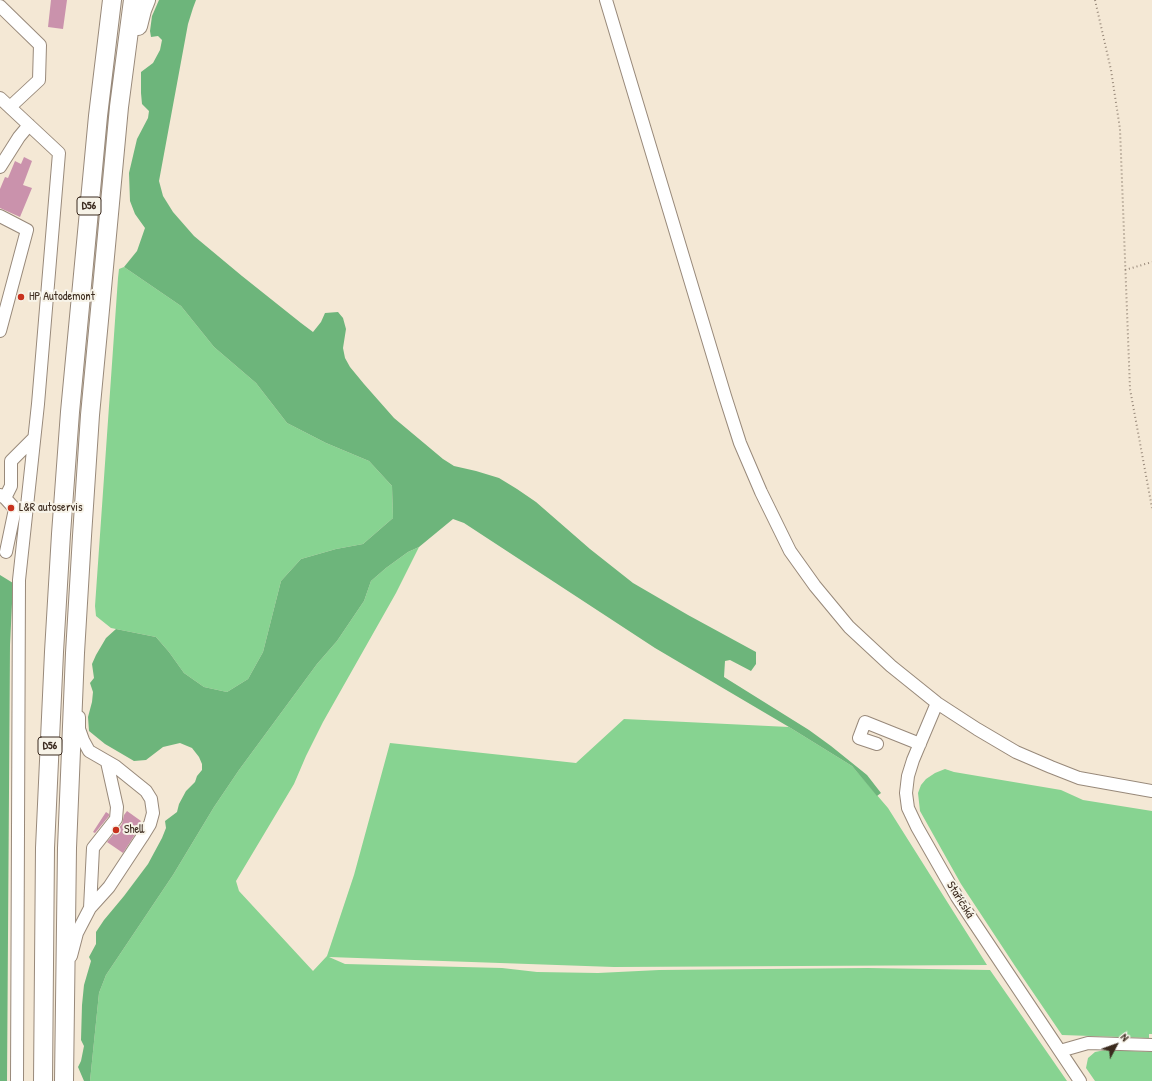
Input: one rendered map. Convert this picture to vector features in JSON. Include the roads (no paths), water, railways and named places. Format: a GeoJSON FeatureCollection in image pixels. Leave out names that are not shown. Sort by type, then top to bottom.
{"type":"FeatureCollection","features":[{"type":"Feature","properties":{"kind":"highway","name":"D56"},"geometry":{"type":"LineString","coordinates":[[43,1081],[46,848],[59,558],[70,404],[97,124],[112,0]]}},
{"type":"Feature","properties":{"kind":"highway","name":"D56"},"geometry":{"type":"LineString","coordinates":[[64,1081],[67,848],[75,653],[90,415],[119,107],[133,0]]}},
{"type":"Feature","properties":{"kind":"highway"},"geometry":{"type":"LineString","coordinates":[[119,107],[142,10],[146,0]]}},
{"type":"Feature","properties":{"kind":"street"},"geometry":{"type":"LineString","coordinates":[[606,0],[740,443],[761,492],[790,551],[845,621],[892,666],[937,703],[1016,752],[1051,767],[1079,778],[1152,791]]}},
{"type":"Feature","properties":{"kind":"street"},"geometry":{"type":"LineString","coordinates":[[0,6],[40,45],[39,80],[10,107]]}},
{"type":"Feature","properties":{"kind":"street"},"geometry":{"type":"LineString","coordinates":[[0,98],[59,153],[20,580],[17,1081]]}},
{"type":"Feature","properties":{"kind":"street"},"geometry":{"type":"LineString","coordinates":[[0,167],[19,137],[29,125]]}},
{"type":"Feature","properties":{"kind":"street"},"geometry":{"type":"LineString","coordinates":[[0,216],[27,230],[0,331]]}},
{"type":"Feature","properties":{"kind":"street"},"geometry":{"type":"LineString","coordinates":[[6,552],[15,509],[3,496],[11,486],[6,459],[34,438]]}},
{"type":"Feature","properties":{"kind":"street"},"geometry":{"type":"LineString","coordinates":[[64,1011],[72,952],[77,932],[90,908],[109,887],[142,837],[150,824],[153,813],[151,799],[146,791],[115,766],[89,751],[83,740],[79,729],[75,653]]}},
{"type":"Feature","properties":{"kind":"street","name":"Staříčská"},"geometry":{"type":"LineString","coordinates":[[937,703],[908,776],[906,793],[908,808],[917,827],[957,897],[1080,1081]]}},
{"type":"Feature","properties":{"kind":"street"},"geometry":{"type":"LineString","coordinates":[[877,744],[859,738],[865,722],[920,744]]}},
{"type":"Feature","properties":{"kind":"street"},"geometry":{"type":"LineString","coordinates":[[90,908],[93,848],[116,819],[117,807],[106,762]]}},
{"type":"Feature","properties":{"kind":"street"},"geometry":{"type":"LineString","coordinates":[[1060,1051],[1088,1043],[1152,1045]]}},
{"type":"Feature","properties":{"kind":"place","name":"HP Autodemont"},"geometry":{"type":"Point","coordinates":[21,297]}},
{"type":"Feature","properties":{"kind":"place","name":"L&R autoservis"},"geometry":{"type":"Point","coordinates":[11,508]}},
{"type":"Feature","properties":{"kind":"place","name":"Shell"},"geometry":{"type":"Point","coordinates":[116,830]}}]}
